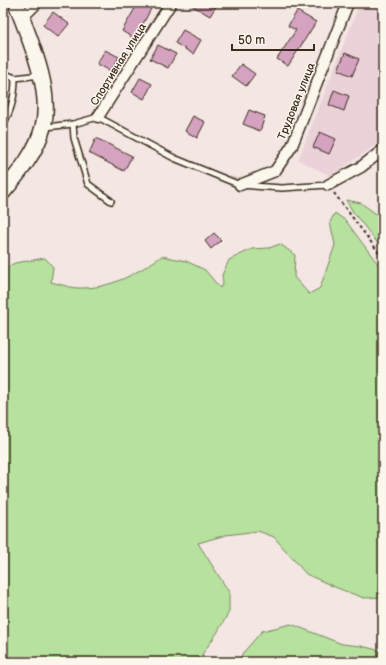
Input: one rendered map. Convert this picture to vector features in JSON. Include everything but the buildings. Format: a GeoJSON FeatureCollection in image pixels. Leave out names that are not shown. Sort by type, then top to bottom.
{"type":"FeatureCollection","features":[{"type":"Feature","properties":{"kind":"main road"},"geometry":{"type":"LineString","coordinates":[[3,192],[33,153],[43,127],[46,98],[41,75],[16,3]]}},
{"type":"Feature","properties":{"kind":"street"},"geometry":{"type":"LineString","coordinates":[[22,18],[37,3]]}},
{"type":"Feature","properties":{"kind":"street","name":"Спортивная улица"},"geometry":{"type":"LineString","coordinates":[[98,117],[171,3]]}},
{"type":"Feature","properties":{"kind":"street","name":"Трудовая улица"},"geometry":{"type":"LineString","coordinates":[[240,185],[275,171],[292,146],[348,3]]}},
{"type":"Feature","properties":{"kind":"street"},"geometry":{"type":"LineString","coordinates":[[328,185],[361,167],[383,150]]}},
{"type":"Feature","properties":{"kind":"lane"},"geometry":{"type":"LineString","coordinates":[[3,73],[15,78],[41,75]]}},
{"type":"Feature","properties":{"kind":"lane"},"geometry":{"type":"LineString","coordinates":[[3,124],[10,114],[15,91],[15,78]]}},
{"type":"Feature","properties":{"kind":"lane"},"geometry":{"type":"LineString","coordinates":[[43,127],[73,124],[98,117],[174,158],[240,185],[282,188],[328,185]]}},
{"type":"Feature","properties":{"kind":"lane"},"geometry":{"type":"LineString","coordinates":[[73,124],[74,138],[88,184],[112,201]]}},
{"type":"Feature","properties":{"kind":"path"},"geometry":{"type":"LineString","coordinates":[[328,185],[383,258]]}},
{"type":"Feature","properties":{"kind":"shaded area"},"geometry":{"type":"Polygon","coordinates":[[[360,3],[383,3],[383,140],[331,176],[298,160],[360,3]]]}},
{"type":"Feature","properties":{"kind":"green space"},"geometry":{"type":"Polygon","coordinates":[[[346,200],[361,203],[383,219],[383,250],[353,212],[346,200]]]}},
{"type":"Feature","properties":{"kind":"green space"},"geometry":{"type":"Polygon","coordinates":[[[335,213],[346,221],[383,271],[383,597],[364,598],[306,574],[274,537],[258,531],[226,535],[198,543],[229,592],[229,612],[201,656],[191,662],[3,662],[3,269],[15,263],[45,258],[53,267],[51,282],[72,287],[91,288],[123,279],[162,256],[186,261],[205,270],[220,288],[223,283],[222,275],[229,260],[252,249],[269,248],[280,244],[295,255],[294,277],[309,294],[320,288],[335,245],[330,222],[335,213]]]}},
{"type":"Feature","properties":{"kind":"green space"},"geometry":{"type":"Polygon","coordinates":[[[291,624],[342,644],[361,646],[382,651],[383,662],[240,662],[242,654],[262,631],[291,624]]]}}]}
